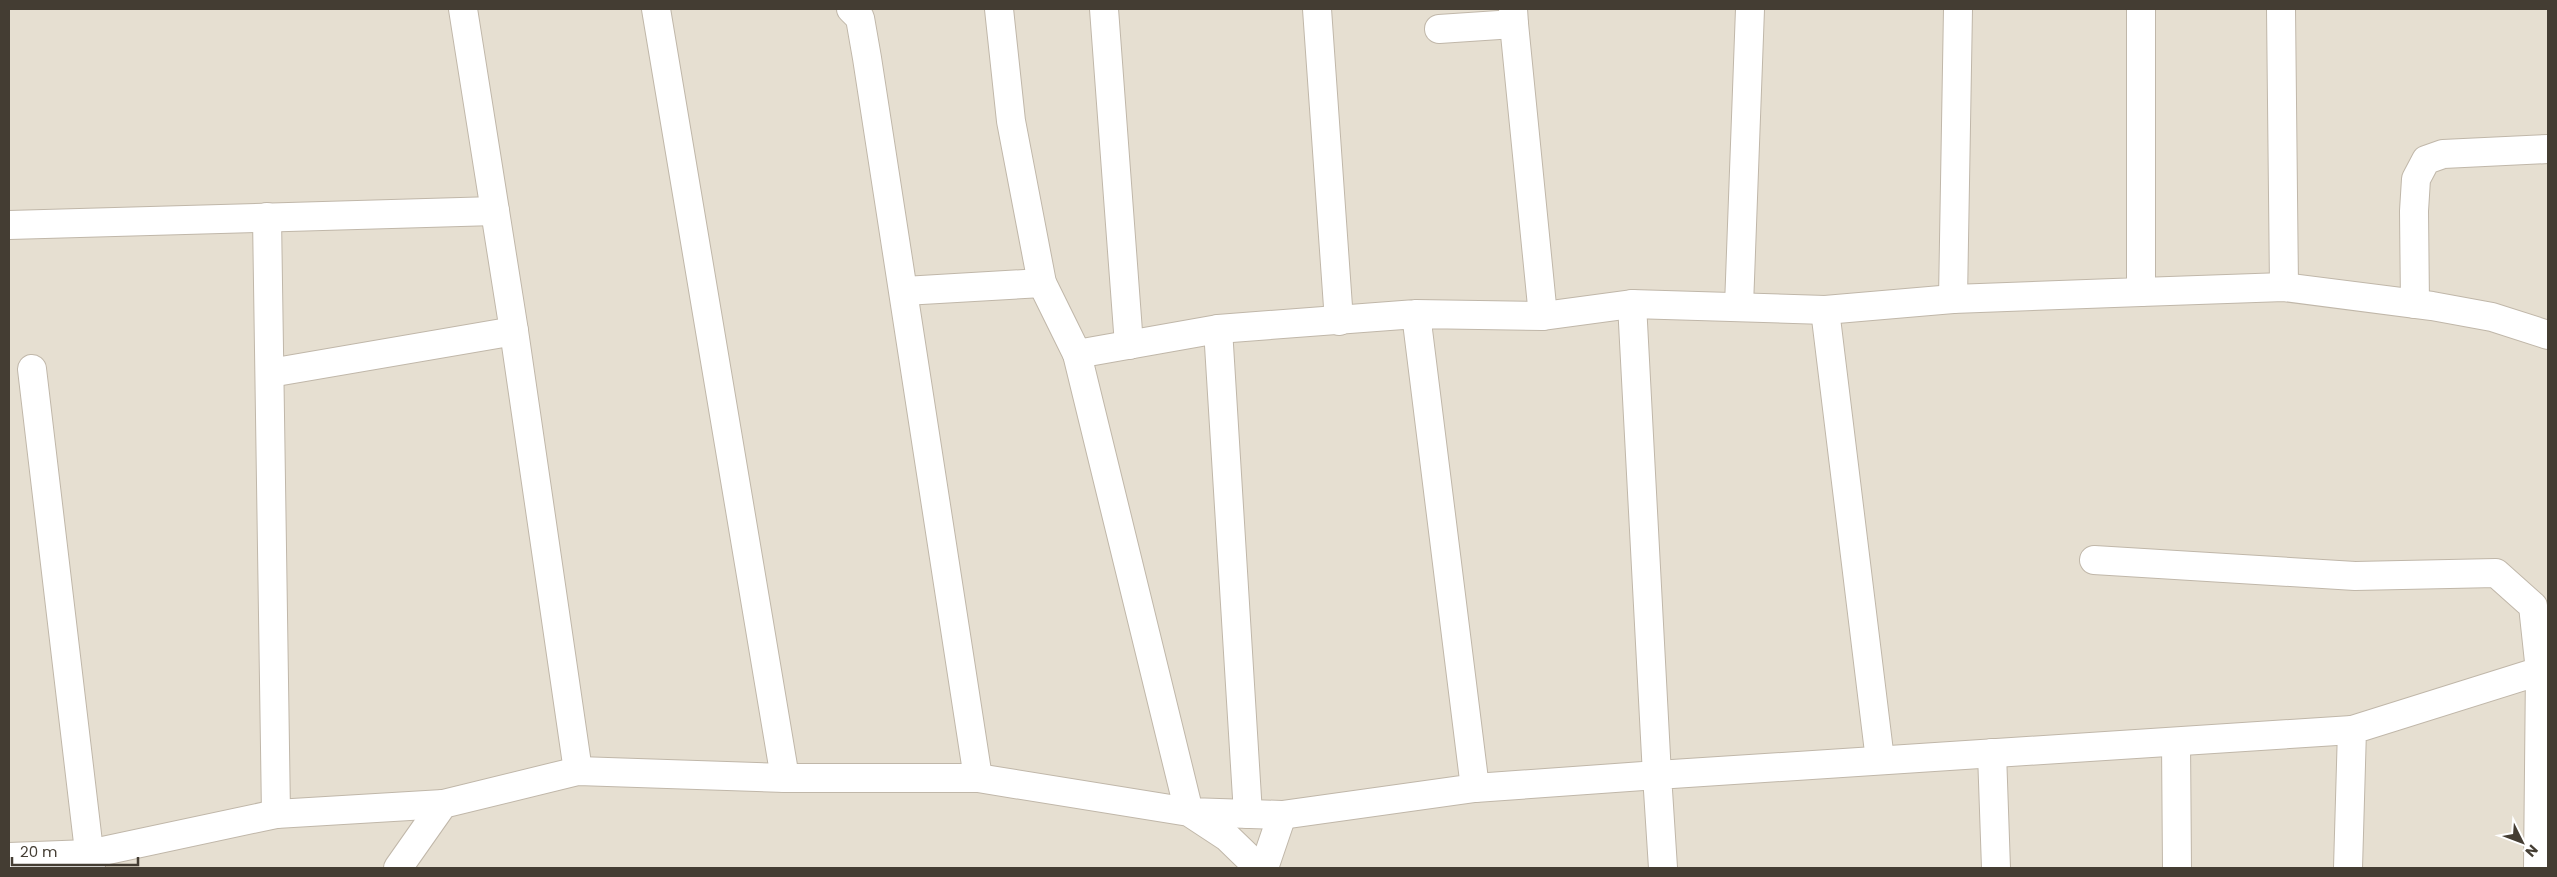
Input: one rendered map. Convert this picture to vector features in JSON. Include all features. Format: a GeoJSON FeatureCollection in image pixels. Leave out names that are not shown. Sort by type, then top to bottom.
{"type":"FeatureCollection","features":[{"type":"Feature","properties":{"kind":"street"},"geometry":{"type":"LineString","coordinates":[[463,9],[514,331],[578,771]]}},
{"type":"Feature","properties":{"kind":"street"},"geometry":{"type":"LineString","coordinates":[[656,9],[785,778]]}},
{"type":"Feature","properties":{"kind":"street"},"geometry":{"type":"LineString","coordinates":[[851,9],[860,18],[867,58],[978,778]]}},
{"type":"Feature","properties":{"kind":"street"},"geometry":{"type":"LineString","coordinates":[[999,9],[1011,121],[1042,284],[1077,354],[1189,812],[1227,837],[1259,868]]}},
{"type":"Feature","properties":{"kind":"street"},"geometry":{"type":"LineString","coordinates":[[1104,9],[1129,345]]}},
{"type":"Feature","properties":{"kind":"street"},"geometry":{"type":"LineString","coordinates":[[1317,9],[1339,321]]}},
{"type":"Feature","properties":{"kind":"street"},"geometry":{"type":"LineString","coordinates":[[1739,306],[1750,9]]}},
{"type":"Feature","properties":{"kind":"street"},"geometry":{"type":"LineString","coordinates":[[1953,299],[1958,9]]}},
{"type":"Feature","properties":{"kind":"street"},"geometry":{"type":"LineString","coordinates":[[2141,9],[2141,292]]}},
{"type":"Feature","properties":{"kind":"street"},"geometry":{"type":"LineString","coordinates":[[2281,9],[2284,287]]}},
{"type":"Feature","properties":{"kind":"street"},"geometry":{"type":"LineString","coordinates":[[1439,29],[1514,16],[1542,316]]}},
{"type":"Feature","properties":{"kind":"street"},"geometry":{"type":"LineString","coordinates":[[2415,304],[2414,211],[2416,179],[2426,160],[2444,154],[2548,150]]}},
{"type":"Feature","properties":{"kind":"street"},"geometry":{"type":"LineString","coordinates":[[9,225],[494,210]]}},
{"type":"Feature","properties":{"kind":"street"},"geometry":{"type":"LineString","coordinates":[[267,217],[276,814]]}},
{"type":"Feature","properties":{"kind":"street"},"geometry":{"type":"LineString","coordinates":[[904,291],[1042,284]]}},
{"type":"Feature","properties":{"kind":"street"},"geometry":{"type":"LineString","coordinates":[[1077,354],[1218,329],[1416,314],[1542,316],[1632,304],[1825,310],[1953,299],[2284,287],[2415,304],[2492,317],[2548,335]]}},
{"type":"Feature","properties":{"kind":"street"},"geometry":{"type":"LineString","coordinates":[[1632,304],[1663,868]]}},
{"type":"Feature","properties":{"kind":"street"},"geometry":{"type":"LineString","coordinates":[[1825,310],[1880,760]]}},
{"type":"Feature","properties":{"kind":"street"},"geometry":{"type":"LineString","coordinates":[[1416,314],[1475,788]]}},
{"type":"Feature","properties":{"kind":"street"},"geometry":{"type":"LineString","coordinates":[[1218,329],[1248,814]]}},
{"type":"Feature","properties":{"kind":"street"},"geometry":{"type":"LineString","coordinates":[[270,373],[514,331]]}},
{"type":"Feature","properties":{"kind":"street"},"geometry":{"type":"LineString","coordinates":[[32,369],[90,861]]}},
{"type":"Feature","properties":{"kind":"street"},"geometry":{"type":"LineString","coordinates":[[2094,560],[2355,576],[2496,573],[2533,606],[2544,672],[2538,868]]}},
{"type":"Feature","properties":{"kind":"street"},"geometry":{"type":"LineString","coordinates":[[9,857],[90,861],[276,814],[443,804],[578,771],[785,778],[978,778],[1189,812],[1282,816],[1475,788],[2352,730],[2544,672]]}},
{"type":"Feature","properties":{"kind":"street"},"geometry":{"type":"LineString","coordinates":[[2348,868],[2352,730]]}},
{"type":"Feature","properties":{"kind":"street"},"geometry":{"type":"LineString","coordinates":[[2176,742],[2177,868]]}},
{"type":"Feature","properties":{"kind":"street"},"geometry":{"type":"LineString","coordinates":[[1992,753],[1996,868]]}},
{"type":"Feature","properties":{"kind":"street"},"geometry":{"type":"LineString","coordinates":[[398,868],[443,804]]}},
{"type":"Feature","properties":{"kind":"street"},"geometry":{"type":"LineString","coordinates":[[1264,868],[1282,816]]}},
{"type":"Feature","properties":{"kind":"shaded area"},"geometry":{"type":"Polygon","coordinates":[[[9,9],[2548,9],[2548,868],[9,868],[9,9]]]}}]}
